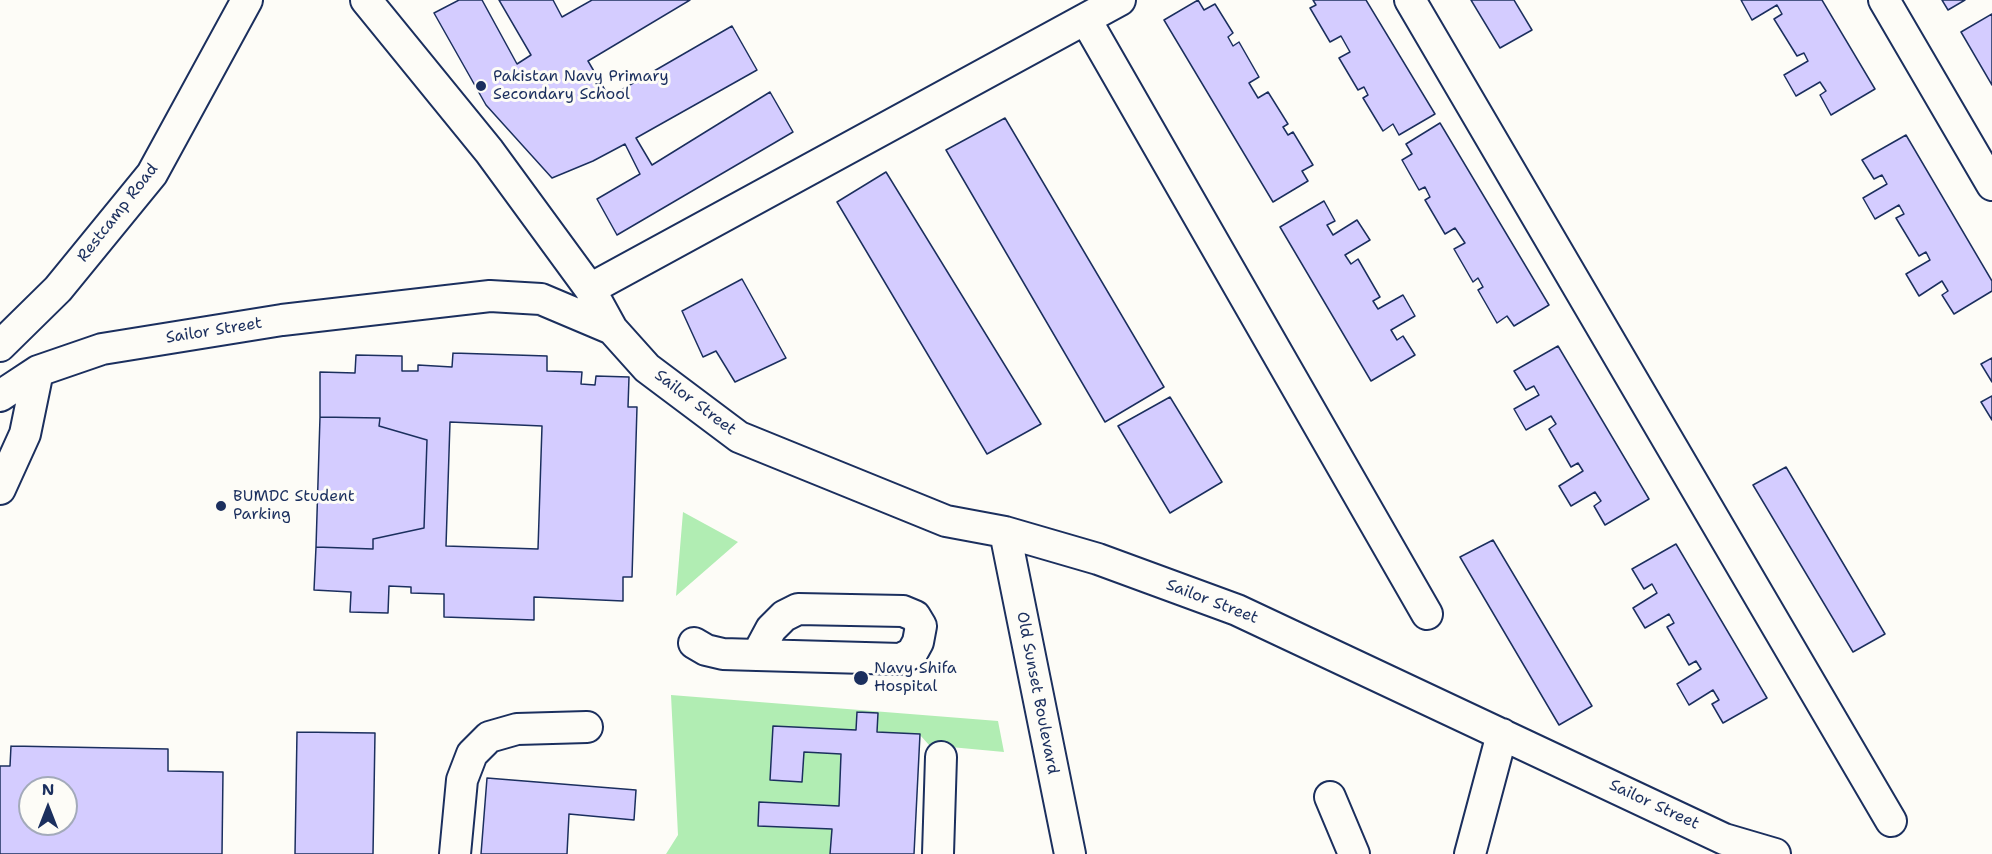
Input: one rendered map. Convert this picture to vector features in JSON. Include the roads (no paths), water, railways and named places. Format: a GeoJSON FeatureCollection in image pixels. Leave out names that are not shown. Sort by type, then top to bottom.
{"type":"FeatureCollection","features":[{"type":"Feature","properties":{"kind":"street","name":"Restcamp Road"},"geometry":{"type":"LineString","coordinates":[[0,346],[58,289],[152,174],[247,0]]}},
{"type":"Feature","properties":{"kind":"street"},"geometry":{"type":"LineString","coordinates":[[366,0],[489,151],[590,289],[612,329]]}},
{"type":"Feature","properties":{"kind":"street"},"geometry":{"type":"LineString","coordinates":[[590,289],[1120,0]]}},
{"type":"Feature","properties":{"kind":"street"},"geometry":{"type":"LineString","coordinates":[[1410,0],[1891,821]]}},
{"type":"Feature","properties":{"kind":"street"},"geometry":{"type":"LineString","coordinates":[[1884,0],[1992,185]]}},
{"type":"Feature","properties":{"kind":"street"},"geometry":{"type":"LineString","coordinates":[[1086,20],[1427,614]]}},
{"type":"Feature","properties":{"kind":"street","name":"Sailor Street"},"geometry":{"type":"LineString","coordinates":[[0,396],[38,371],[102,349],[282,320],[490,296],[541,299],[612,329],[647,368],[739,437],[946,521],[1005,532],[1098,559],[1237,610],[1502,734],[1724,846],[1775,854]]}},
{"type":"Feature","properties":{"kind":"street"},"geometry":{"type":"LineString","coordinates":[[0,489],[25,434],[38,371]]}},
{"type":"Feature","properties":{"kind":"street","name":"Old Sunset Boulevard"},"geometry":{"type":"LineString","coordinates":[[1005,532],[1070,854]]}},
{"type":"Feature","properties":{"kind":"street"},"geometry":{"type":"LineString","coordinates":[[694,643],[706,650],[723,654],[757,655],[901,658],[912,653],[918,642],[921,626],[915,616],[903,611],[798,609],[784,616],[771,629],[757,655]]}},
{"type":"Feature","properties":{"kind":"street"},"geometry":{"type":"LineString","coordinates":[[455,854],[462,780],[472,754],[489,737],[517,729],[587,727]]}},
{"type":"Feature","properties":{"kind":"street"},"geometry":{"type":"LineString","coordinates":[[1470,854],[1502,734]]}},
{"type":"Feature","properties":{"kind":"street"},"geometry":{"type":"LineString","coordinates":[[938,854],[941,757]]}},
{"type":"Feature","properties":{"kind":"street"},"geometry":{"type":"LineString","coordinates":[[1330,797],[1354,854]]}},
{"type":"Feature","properties":{"kind":"place","name":"Pakistan Navy Primary Secondary School"},"geometry":{"type":"Point","coordinates":[481,86]}},
{"type":"Feature","properties":{"kind":"place","name":"BUMDC Student Parking"},"geometry":{"type":"Point","coordinates":[221,506]}},
{"type":"Feature","properties":{"kind":"place","name":"Navy Shifa Hospital"},"geometry":{"type":"Point","coordinates":[861,678]}}]}
